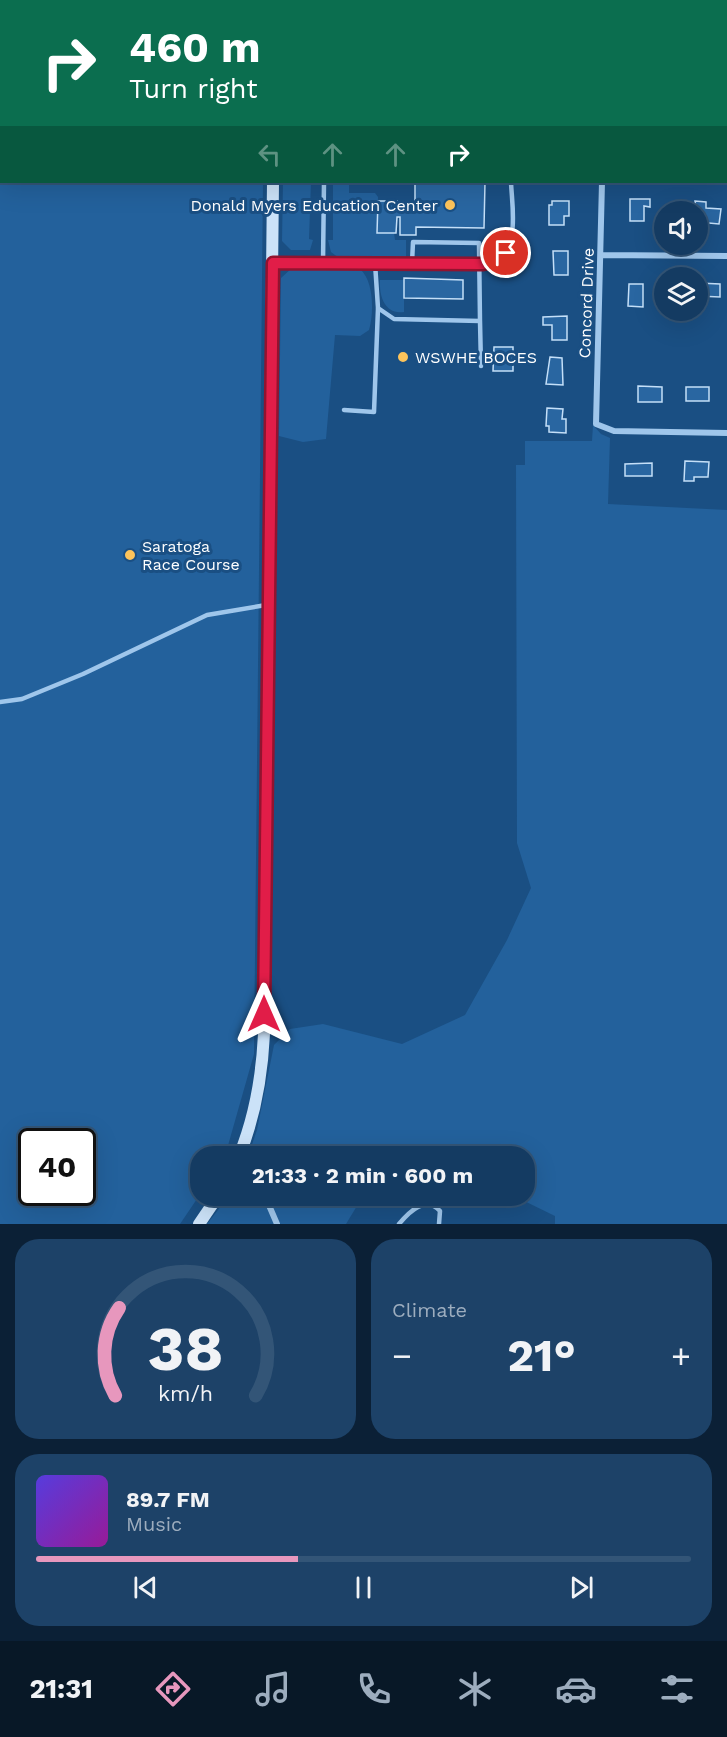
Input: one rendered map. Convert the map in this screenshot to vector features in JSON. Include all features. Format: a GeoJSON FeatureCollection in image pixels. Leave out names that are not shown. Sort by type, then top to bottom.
{"type":"FeatureCollection","features":[{"type":"Feature","properties":{"kind":"street"},"geometry":{"type":"LineString","coordinates":[[244,1146],[256,1106],[264,1046],[273,183]]}},
{"type":"Feature","properties":{"kind":"street","name":"Concord Drive"},"geometry":{"type":"LineString","coordinates":[[602,183],[596,424],[614,431],[727,433]]}},
{"type":"Feature","properties":{"kind":"street"},"geometry":{"type":"LineString","coordinates":[[601,255],[727,256]]}},
{"type":"Feature","properties":{"kind":"street"},"geometry":{"type":"LineString","coordinates":[[199,1224],[211,1206]]}},
{"type":"Feature","properties":{"kind":"street"},"geometry":{"type":"LineString","coordinates":[[269,1206],[277,1224]]}},
{"type":"Feature","properties":{"kind":"lane"},"geometry":{"type":"LineString","coordinates":[[323,263],[324,183]]}},
{"type":"Feature","properties":{"kind":"lane"},"geometry":{"type":"LineString","coordinates":[[273,263],[480,264],[496,261],[509,248],[512,236],[511,183]]}},
{"type":"Feature","properties":{"kind":"lane"},"geometry":{"type":"LineString","coordinates":[[412,263],[412,242],[479,243],[481,366]]}},
{"type":"Feature","properties":{"kind":"lane"},"geometry":{"type":"LineString","coordinates":[[344,410],[374,412],[378,308],[375,263]]}},
{"type":"Feature","properties":{"kind":"lane"},"geometry":{"type":"LineString","coordinates":[[378,308],[394,320],[480,321]]}},
{"type":"Feature","properties":{"kind":"lane"},"geometry":{"type":"LineString","coordinates":[[0,702],[22,699],[83,674],[207,615],[269,605]]}},
{"type":"Feature","properties":{"kind":"lane"},"geometry":{"type":"LineString","coordinates":[[399,1224],[418,1206],[428,1205],[436,1206],[440,1211],[439,1224]]}},
{"type":"Feature","properties":{"kind":"shaded area","name":"Saratoga Race Course"},"geometry":{"type":"Polygon","coordinates":[[[0,183],[263,183],[254,1054],[228,1146],[190,1146],[190,1206],[192,1206],[180,1224],[0,1224],[0,183]]]}},
{"type":"Feature","properties":{"kind":"shaded area"},"geometry":{"type":"Polygon","coordinates":[[[283,183],[311,183],[309,239],[313,240],[310,250],[291,250],[282,241],[283,183]]]}},
{"type":"Feature","properties":{"kind":"shaded area"},"geometry":{"type":"Polygon","coordinates":[[[333,183],[349,183],[349,193],[375,193],[378,197],[377,232],[394,233],[395,240],[406,240],[406,259],[339,258],[331,252],[328,240],[333,240],[333,183]]]}},
{"type":"Feature","properties":{"kind":"shaded area"},"geometry":{"type":"Polygon","coordinates":[[[292,268],[360,269],[368,281],[372,298],[369,330],[360,336],[335,335],[326,439],[303,442],[279,436],[281,278],[292,268]]]}},
{"type":"Feature","properties":{"kind":"shaded area"},"geometry":{"type":"Polygon","coordinates":[[[380,280],[404,280],[404,312],[392,310],[384,303],[380,280]]]}},
{"type":"Feature","properties":{"kind":"shaded area"},"geometry":{"type":"Polygon","coordinates":[[[593,425],[601,434],[610,438],[608,504],[727,510],[727,1224],[555,1224],[555,1216],[534,1206],[535,1146],[251,1146],[257,1130],[274,1045],[290,1029],[323,1024],[402,1044],[465,1015],[507,940],[531,888],[517,843],[516,465],[525,465],[525,441],[592,441],[593,425]]]}},
{"type":"Feature","properties":{"kind":"shaded area"},"geometry":{"type":"Polygon","coordinates":[[[221,1206],[357,1206],[346,1224],[207,1224],[221,1206]]]}},
{"type":"Feature","properties":{"kind":"building","name":"Donald Myers Education Center"},"geometry":{"type":"Polygon","coordinates":[[[415,183],[485,183],[484,228],[416,227],[416,235],[400,235],[400,217],[397,217],[396,233],[377,233],[378,201],[397,201],[397,211],[400,211],[400,208],[415,209],[415,183]]]}},
{"type":"Feature","properties":{"kind":"building"},"geometry":{"type":"Polygon","coordinates":[[[630,199],[650,199],[650,207],[644,206],[644,221],[630,221],[630,199]]]}},
{"type":"Feature","properties":{"kind":"building"},"geometry":{"type":"Polygon","coordinates":[[[552,201],[569,201],[569,216],[564,216],[564,225],[549,225],[549,205],[552,205],[552,201]]]}},
{"type":"Feature","properties":{"kind":"building"},"geometry":{"type":"Polygon","coordinates":[[[708,208],[721,209],[719,224],[708,223],[708,208]]]}},
{"type":"Feature","properties":{"kind":"building"},"geometry":{"type":"Polygon","coordinates":[[[553,251],[568,251],[568,275],[554,275],[553,251]]]}},
{"type":"Feature","properties":{"kind":"building"},"geometry":{"type":"Polygon","coordinates":[[[404,278],[463,280],[463,299],[404,298],[404,278]]]}},
{"type":"Feature","properties":{"kind":"building"},"geometry":{"type":"Polygon","coordinates":[[[708,283],[720,284],[720,297],[708,296],[708,283]]]}},
{"type":"Feature","properties":{"kind":"building"},"geometry":{"type":"Polygon","coordinates":[[[629,284],[643,284],[643,307],[628,306],[629,284]]]}},
{"type":"Feature","properties":{"kind":"building"},"geometry":{"type":"Polygon","coordinates":[[[567,316],[567,340],[552,340],[552,325],[543,325],[543,317],[567,316]]]}},
{"type":"Feature","properties":{"kind":"building"},"geometry":{"type":"Polygon","coordinates":[[[494,347],[513,347],[513,371],[493,371],[494,347]]]}},
{"type":"Feature","properties":{"kind":"building"},"geometry":{"type":"Polygon","coordinates":[[[550,357],[562,358],[563,385],[546,384],[550,357]]]}},
{"type":"Feature","properties":{"kind":"building"},"geometry":{"type":"Polygon","coordinates":[[[638,386],[662,387],[662,402],[638,402],[638,386]]]}},
{"type":"Feature","properties":{"kind":"building"},"geometry":{"type":"Polygon","coordinates":[[[686,387],[709,387],[709,401],[686,401],[686,387]]]}},
{"type":"Feature","properties":{"kind":"building"},"geometry":{"type":"Polygon","coordinates":[[[547,408],[563,409],[562,419],[566,419],[566,433],[549,432],[549,426],[546,426],[547,408]]]}},
{"type":"Feature","properties":{"kind":"building"},"geometry":{"type":"Polygon","coordinates":[[[685,461],[709,462],[708,477],[694,477],[694,481],[684,481],[685,461]]]}},
{"type":"Feature","properties":{"kind":"building"},"geometry":{"type":"Polygon","coordinates":[[[652,463],[652,476],[625,476],[625,464],[652,463]]]}},
{"type":"Feature","properties":{"kind":"place","name":"Donald Myers Education Center"},"geometry":{"type":"Point","coordinates":[450,205]}},
{"type":"Feature","properties":{"kind":"place","name":"WSWHE BOCES"},"geometry":{"type":"Point","coordinates":[403,357]}},
{"type":"Feature","properties":{"kind":"place","name":"Saratoga Race Course"},"geometry":{"type":"Point","coordinates":[130,555]}},
{"type":"Feature","properties":{"kind":"route"},"geometry":{"type":"LineString","coordinates":[[264,1014],[273,263],[483,264],[496,261],[506,253]]}}]}
